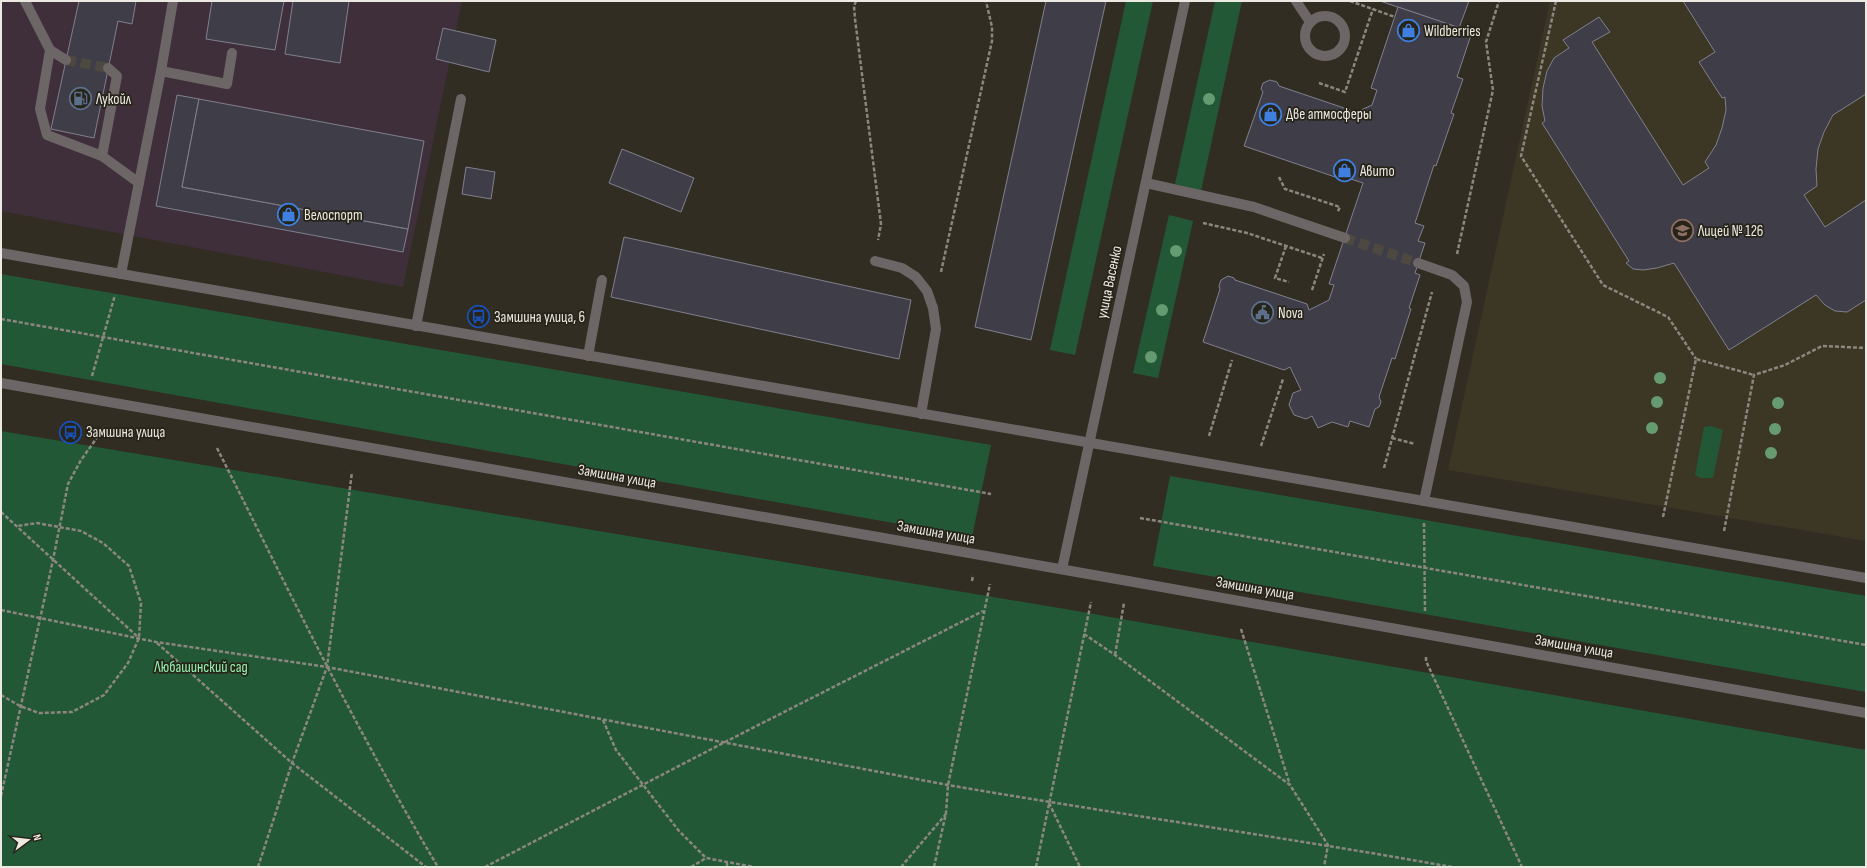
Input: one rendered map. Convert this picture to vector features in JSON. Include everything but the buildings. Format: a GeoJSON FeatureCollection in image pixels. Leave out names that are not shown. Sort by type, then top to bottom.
{"type":"FeatureCollection","features":[{"type":"Feature","properties":{"kind":"street"},"geometry":{"type":"LineString","coordinates":[[25,1],[50,50],[66,60]]}},
{"type":"Feature","properties":{"kind":"street"},"geometry":{"type":"LineString","coordinates":[[121,274],[161,71],[173,1]]}},
{"type":"Feature","properties":{"kind":"street","name":"улица Васенко"},"geometry":{"type":"LineString","coordinates":[[1062,569],[1185,1]]}},
{"type":"Feature","properties":{"kind":"street"},"geometry":{"type":"LineString","coordinates":[[1296,1],[1310,22]]}},
{"type":"Feature","properties":{"kind":"street"},"geometry":{"type":"LineString","coordinates":[[50,50],[40,109],[48,135],[102,156],[139,183]]}},
{"type":"Feature","properties":{"kind":"street"},"geometry":{"type":"LineString","coordinates":[[161,71],[227,84],[232,53]]}},
{"type":"Feature","properties":{"kind":"street"},"geometry":{"type":"LineString","coordinates":[[102,156],[117,76],[108,68]]}},
{"type":"Feature","properties":{"kind":"street"},"geometry":{"type":"LineString","coordinates":[[416,326],[461,99]]}},
{"type":"Feature","properties":{"kind":"street"},"geometry":{"type":"LineString","coordinates":[[1146,183],[1254,207],[1345,238]]}},
{"type":"Feature","properties":{"kind":"street"},"geometry":{"type":"LineString","coordinates":[[1,253],[1866,578]]}},
{"type":"Feature","properties":{"kind":"street"},"geometry":{"type":"LineString","coordinates":[[875,261],[902,268],[916,277],[927,291],[933,308],[936,329],[922,414]]}},
{"type":"Feature","properties":{"kind":"street"},"geometry":{"type":"LineString","coordinates":[[1418,263],[1452,275],[1464,286],[1467,302],[1424,501]]}},
{"type":"Feature","properties":{"kind":"street"},"geometry":{"type":"LineString","coordinates":[[588,356],[602,280]]}},
{"type":"Feature","properties":{"kind":"street","name":"Замшина улица"},"geometry":{"type":"LineString","coordinates":[[1,383],[1062,569],[1866,713]]}},
{"type":"Feature","properties":{"kind":"path"},"geometry":{"type":"LineString","coordinates":[[856,1],[854,6],[854,19],[881,224],[875,261]]}},
{"type":"Feature","properties":{"kind":"path"},"geometry":{"type":"LineString","coordinates":[[933,308],[992,41],[992,27],[986,1]]}},
{"type":"Feature","properties":{"kind":"path"},"geometry":{"type":"LineString","coordinates":[[1350,1],[1395,17]]}},
{"type":"Feature","properties":{"kind":"path"},"geometry":{"type":"LineString","coordinates":[[1452,275],[1493,90],[1486,42],[1500,1]]}},
{"type":"Feature","properties":{"kind":"path"},"geometry":{"type":"LineString","coordinates":[[1556,1],[1521,156],[1603,285],[1668,317],[1696,359],[1754,375],[1785,365],[1822,346],[1866,348]]}},
{"type":"Feature","properties":{"kind":"path"},"geometry":{"type":"LineString","coordinates":[[1319,83],[1345,92],[1373,9]]}},
{"type":"Feature","properties":{"kind":"path"},"geometry":{"type":"LineString","coordinates":[[1203,223],[1247,233],[1322,258]]}},
{"type":"Feature","properties":{"kind":"path"},"geometry":{"type":"LineString","coordinates":[[1286,246],[1275,278],[1289,282]]}},
{"type":"Feature","properties":{"kind":"path"},"geometry":{"type":"LineString","coordinates":[[1384,468],[1438,270]]}},
{"type":"Feature","properties":{"kind":"path"},"geometry":{"type":"LineString","coordinates":[[86,398],[121,274]]}},
{"type":"Feature","properties":{"kind":"path"},"geometry":{"type":"LineString","coordinates":[[1,319],[991,494]]}},
{"type":"Feature","properties":{"kind":"path"},"geometry":{"type":"LineString","coordinates":[[1663,517],[1696,359]]}},
{"type":"Feature","properties":{"kind":"path"},"geometry":{"type":"LineString","coordinates":[[1209,436],[1232,360]]}},
{"type":"Feature","properties":{"kind":"path"},"geometry":{"type":"LineString","coordinates":[[1720,552],[1754,375]]}},
{"type":"Feature","properties":{"kind":"path"},"geometry":{"type":"LineString","coordinates":[[1261,446],[1283,379]]}},
{"type":"Feature","properties":{"kind":"path"},"geometry":{"type":"LineString","coordinates":[[1,796],[53,560],[68,484],[81,460],[104,428]]}},
{"type":"Feature","properties":{"kind":"path"},"geometry":{"type":"LineString","coordinates":[[217,448],[327,667],[408,818],[438,867]]}},
{"type":"Feature","properties":{"kind":"path"},"geometry":{"type":"LineString","coordinates":[[258,867],[292,763],[327,667],[352,472]]}},
{"type":"Feature","properties":{"kind":"path"},"geometry":{"type":"LineString","coordinates":[[1424,501],[1426,662],[1522,867]]}},
{"type":"Feature","properties":{"kind":"path"},"geometry":{"type":"LineString","coordinates":[[1,512],[139,638]]}},
{"type":"Feature","properties":{"kind":"path"},"geometry":{"type":"LineString","coordinates":[[1140,518],[1866,645]]}},
{"type":"Feature","properties":{"kind":"path"},"geometry":{"type":"LineString","coordinates":[[1,695],[20,706],[39,713],[72,712],[104,695],[128,664],[139,638],[141,603],[129,566],[103,543],[82,531],[37,523],[17,526]]}},
{"type":"Feature","properties":{"kind":"path"},"geometry":{"type":"LineString","coordinates":[[934,867],[946,814],[948,785],[983,611],[990,584]]}},
{"type":"Feature","properties":{"kind":"path"},"geometry":{"type":"LineString","coordinates":[[1115,655],[1124,598]]}},
{"type":"Feature","properties":{"kind":"path"},"geometry":{"type":"LineString","coordinates":[[1036,867],[1090,602]]}},
{"type":"Feature","properties":{"kind":"path"},"geometry":{"type":"LineString","coordinates":[[1,610],[156,642],[327,667],[1049,803],[1328,845],[1452,867]]}},
{"type":"Feature","properties":{"kind":"path"},"geometry":{"type":"LineString","coordinates":[[485,867],[725,742],[983,611]]}},
{"type":"Feature","properties":{"kind":"path"},"geometry":{"type":"LineString","coordinates":[[1241,629],[1290,785],[1328,845],[1324,867]]}},
{"type":"Feature","properties":{"kind":"path"},"geometry":{"type":"LineString","coordinates":[[1084,634],[1115,655],[1290,785]]}},
{"type":"Feature","properties":{"kind":"path"},"geometry":{"type":"LineString","coordinates":[[156,642],[292,763],[426,867]]}},
{"type":"Feature","properties":{"kind":"path"},"geometry":{"type":"LineString","coordinates":[[602,719],[616,750],[642,785],[679,831],[706,858],[754,867]]}},
{"type":"Feature","properties":{"kind":"path"},"geometry":{"type":"LineString","coordinates":[[1049,803],[1080,867]]}},
{"type":"Feature","properties":{"kind":"path"},"geometry":{"type":"LineString","coordinates":[[901,867],[946,814]]}},
{"type":"Feature","properties":{"kind":"path"},"geometry":{"type":"LineString","coordinates":[[691,867],[706,858]]}},
{"type":"Feature","properties":{"kind":"path"},"geometry":{"type":"LineString","coordinates":[[727,862],[727,867]]}},
{"type":"Feature","properties":{"kind":"shaded area"},"geometry":{"type":"Polygon","coordinates":[[[1,1],[462,1],[403,287],[1,211],[1,1]]]}},
{"type":"Feature","properties":{"kind":"shaded area","name":"Лицей № 126"},"geometry":{"type":"Polygon","coordinates":[[[1550,1],[1866,1],[1866,541],[1448,470],[1550,1]]]}},
{"type":"Feature","properties":{"kind":"green space"},"geometry":{"type":"Polygon","coordinates":[[[1126,1],[1153,1],[1075,355],[1050,350],[1126,1]]]}},
{"type":"Feature","properties":{"kind":"green space"},"geometry":{"type":"Polygon","coordinates":[[[1215,1],[1242,1],[1201,191],[1175,184],[1215,1]]]}},
{"type":"Feature","properties":{"kind":"green space"},"geometry":{"type":"Polygon","coordinates":[[[1169,215],[1193,221],[1158,378],[1133,373],[1169,215]]]}},
{"type":"Feature","properties":{"kind":"green space"},"geometry":{"type":"Polygon","coordinates":[[[1,274],[991,445],[972,537],[1,364],[1,274]]]}},
{"type":"Feature","properties":{"kind":"green space"},"geometry":{"type":"Polygon","coordinates":[[[1711,426],[1723,430],[1713,478],[1701,478],[1695,475],[1704,427],[1711,426]]]}},
{"type":"Feature","properties":{"kind":"green space","name":"Любашинский сад"},"geometry":{"type":"Polygon","coordinates":[[[1,431],[1065,609],[1866,750],[1866,867],[1,867],[1,431]]]}},
{"type":"Feature","properties":{"kind":"green space"},"geometry":{"type":"Polygon","coordinates":[[[1170,476],[1866,596],[1866,692],[1153,566],[1170,476]]]}},
{"type":"Feature","properties":{"kind":"tunnel"},"geometry":{"type":"LineString","coordinates":[[66,60],[108,68]]}},
{"type":"Feature","properties":{"kind":"tunnel"},"geometry":{"type":"LineString","coordinates":[[1345,238],[1418,263]]}},
{"type":"Feature","properties":{"kind":"place","name":"Wildberries"},"geometry":{"type":"Point","coordinates":[1408,31]}},
{"type":"Feature","properties":{"kind":"place","name":"Лукойл"},"geometry":{"type":"Point","coordinates":[80,99]}},
{"type":"Feature","properties":{"kind":"place","name":"Две атмосферы"},"geometry":{"type":"Point","coordinates":[1270,114]}},
{"type":"Feature","properties":{"kind":"place","name":"Авито"},"geometry":{"type":"Point","coordinates":[1345,171]}},
{"type":"Feature","properties":{"kind":"place","name":"Велоспорт"},"geometry":{"type":"Point","coordinates":[288,215]}},
{"type":"Feature","properties":{"kind":"place","name":"Лицей № 126"},"geometry":{"type":"Point","coordinates":[1683,231]}},
{"type":"Feature","properties":{"kind":"place","name":"Nova"},"geometry":{"type":"Point","coordinates":[1262,313]}},
{"type":"Feature","properties":{"kind":"place","name":"Замшина улица, 6"},"geometry":{"type":"Point","coordinates":[478,317]}},
{"type":"Feature","properties":{"kind":"place","name":"Замшина улица"},"geometry":{"type":"Point","coordinates":[70,432]}}]}
